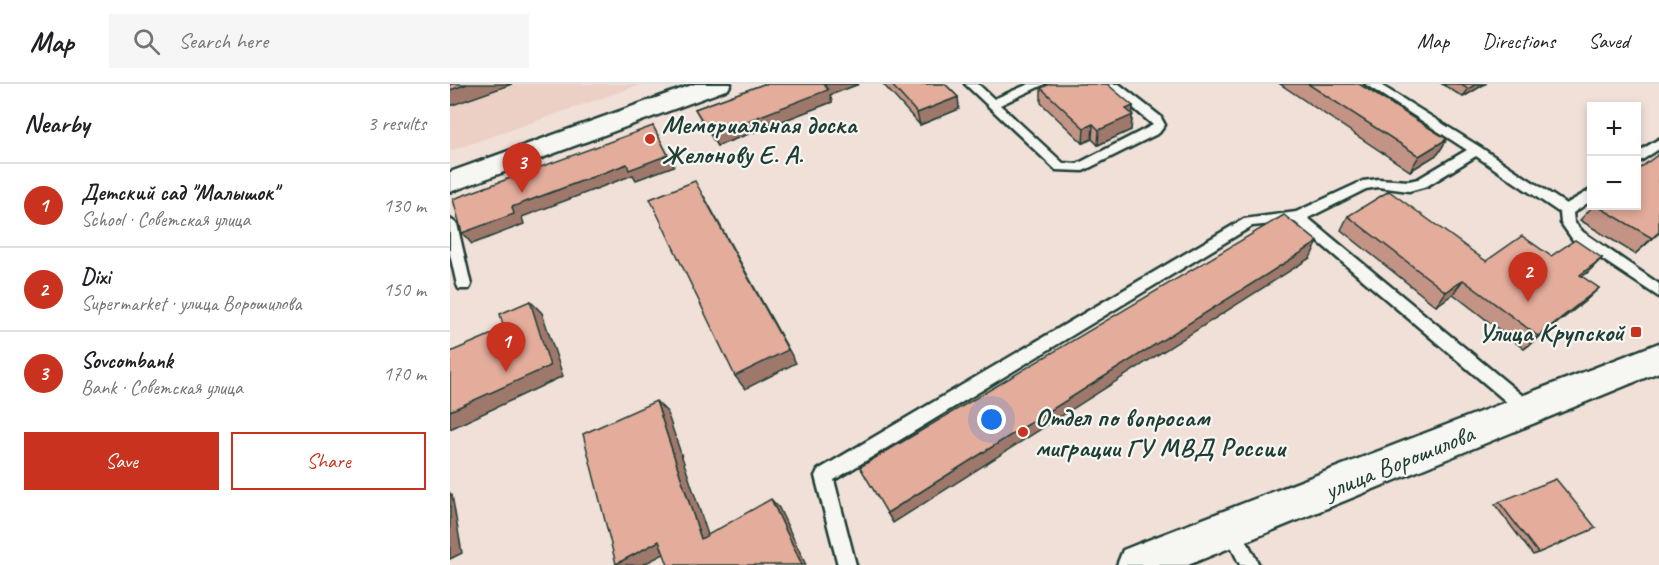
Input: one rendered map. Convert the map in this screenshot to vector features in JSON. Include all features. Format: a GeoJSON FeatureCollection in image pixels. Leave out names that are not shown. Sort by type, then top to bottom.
{"type":"FeatureCollection","features":[{"type":"Feature","properties":{"kind":"main road"},"geometry":{"type":"LineString","coordinates":[[450,182],[719,84]]}},
{"type":"Feature","properties":{"kind":"main road","name":"улица Ворошилова"},"geometry":{"type":"LineString","coordinates":[[1138,565],[1659,357]]}},
{"type":"Feature","properties":{"kind":"lane"},"geometry":{"type":"LineString","coordinates":[[971,84],[1060,167],[1079,168],[1155,130],[1159,125],[1156,119],[1112,84]]}},
{"type":"Feature","properties":{"kind":"lane"},"geometry":{"type":"LineString","coordinates":[[992,104],[1039,84]]}},
{"type":"Feature","properties":{"kind":"lane"},"geometry":{"type":"LineString","coordinates":[[1371,84],[1476,150],[1566,211],[1568,223],[1578,236],[1659,291]]}},
{"type":"Feature","properties":{"kind":"lane"},"geometry":{"type":"LineString","coordinates":[[1641,156],[1659,143]]}},
{"type":"Feature","properties":{"kind":"lane"},"geometry":{"type":"LineString","coordinates":[[847,565],[824,476],[1249,222],[1274,218],[1298,218],[1363,185],[1378,183],[1409,186],[1422,183],[1476,150]]}},
{"type":"Feature","properties":{"kind":"lane"},"geometry":{"type":"LineString","coordinates":[[1566,211],[1587,196]]}},
{"type":"Feature","properties":{"kind":"lane"},"geometry":{"type":"LineString","coordinates":[[1298,218],[1528,410]]}},
{"type":"Feature","properties":{"kind":"lane"},"geometry":{"type":"LineString","coordinates":[[450,224],[464,285]]}},
{"type":"Feature","properties":{"kind":"lane"},"geometry":{"type":"LineString","coordinates":[[1231,528],[1250,565]]}},
{"type":"Feature","properties":{"kind":"shaded area"},"geometry":{"type":"Polygon","coordinates":[[[450,84],[642,84],[450,151],[450,84]]]}},
{"type":"Feature","properties":{"kind":"building"},"geometry":{"type":"Polygon","coordinates":[[[450,84],[467,84],[450,90],[450,84]]]}},
{"type":"Feature","properties":{"kind":"building"},"geometry":{"type":"Polygon","coordinates":[[[764,84],[824,84],[828,90],[711,135],[695,109],[764,84]]]}},
{"type":"Feature","properties":{"kind":"building"},"geometry":{"type":"Polygon","coordinates":[[[891,84],[945,84],[958,97],[917,113],[891,84]]]}},
{"type":"Feature","properties":{"kind":"building"},"geometry":{"type":"Polygon","coordinates":[[[1050,84],[1107,84],[1133,106],[1126,109],[1133,115],[1099,130],[1093,124],[1084,128],[1041,88],[1050,84]]]}},
{"type":"Feature","properties":{"kind":"building"},"geometry":{"type":"Polygon","coordinates":[[[1308,84],[1359,84],[1447,139],[1419,156],[1308,84]]]}},
{"type":"Feature","properties":{"kind":"building"},"geometry":{"type":"Polygon","coordinates":[[[1459,84],[1476,84],[1468,89],[1459,84]]]}},
{"type":"Feature","properties":{"kind":"building"},"geometry":{"type":"Polygon","coordinates":[[[653,126],[668,155],[629,170],[627,164],[512,207],[514,214],[462,233],[453,199],[653,126]]]}},
{"type":"Feature","properties":{"kind":"building"},"geometry":{"type":"Polygon","coordinates":[[[1659,154],[1659,232],[1652,238],[1604,210],[1641,210],[1641,167],[1659,154]]]}},
{"type":"Feature","properties":{"kind":"building"},"geometry":{"type":"Polygon","coordinates":[[[695,181],[788,350],[735,376],[650,199],[695,181]]]}},
{"type":"Feature","properties":{"kind":"building"},"geometry":{"type":"Polygon","coordinates":[[[1389,191],[1486,261],[1522,236],[1551,256],[1575,240],[1602,258],[1580,275],[1599,288],[1538,336],[1463,280],[1446,292],[1348,216],[1389,191]]]}},
{"type":"Feature","properties":{"kind":"building"},"geometry":{"type":"Polygon","coordinates":[[[1284,215],[1318,242],[887,513],[860,467],[1284,215]]]}},
{"type":"Feature","properties":{"kind":"building"},"geometry":{"type":"Polygon","coordinates":[[[530,301],[550,366],[450,411],[450,352],[504,329],[500,314],[530,301]]]}},
{"type":"Feature","properties":{"kind":"building"},"geometry":{"type":"Polygon","coordinates":[[[656,401],[701,539],[771,499],[802,565],[668,565],[659,541],[616,564],[583,434],[656,401]]]}},
{"type":"Feature","properties":{"kind":"building"},"geometry":{"type":"Polygon","coordinates":[[[1556,479],[1596,528],[1538,553],[1499,502],[1556,479]]]}},
{"type":"Feature","properties":{"kind":"place","name":"Мемориальная доска Желонову Е. А."},"geometry":{"type":"Point","coordinates":[650,139]}},
{"type":"Feature","properties":{"kind":"place","name":"Sovcombank"},"geometry":{"type":"Point","coordinates":[522,193]}},
{"type":"Feature","properties":{"kind":"place","name":"Dixi"},"geometry":{"type":"Point","coordinates":[1528,302]}},
{"type":"Feature","properties":{"kind":"place","name":"Улица Крупской"},"geometry":{"type":"Point","coordinates":[1636,332]}},
{"type":"Feature","properties":{"kind":"place","name":"Детский сад \"Малышок\""},"geometry":{"type":"Point","coordinates":[506,372]}},
{"type":"Feature","properties":{"kind":"place","name":"Отдел по вопросам миграции ГУ МВД России"},"geometry":{"type":"Point","coordinates":[1023,432]}}]}
